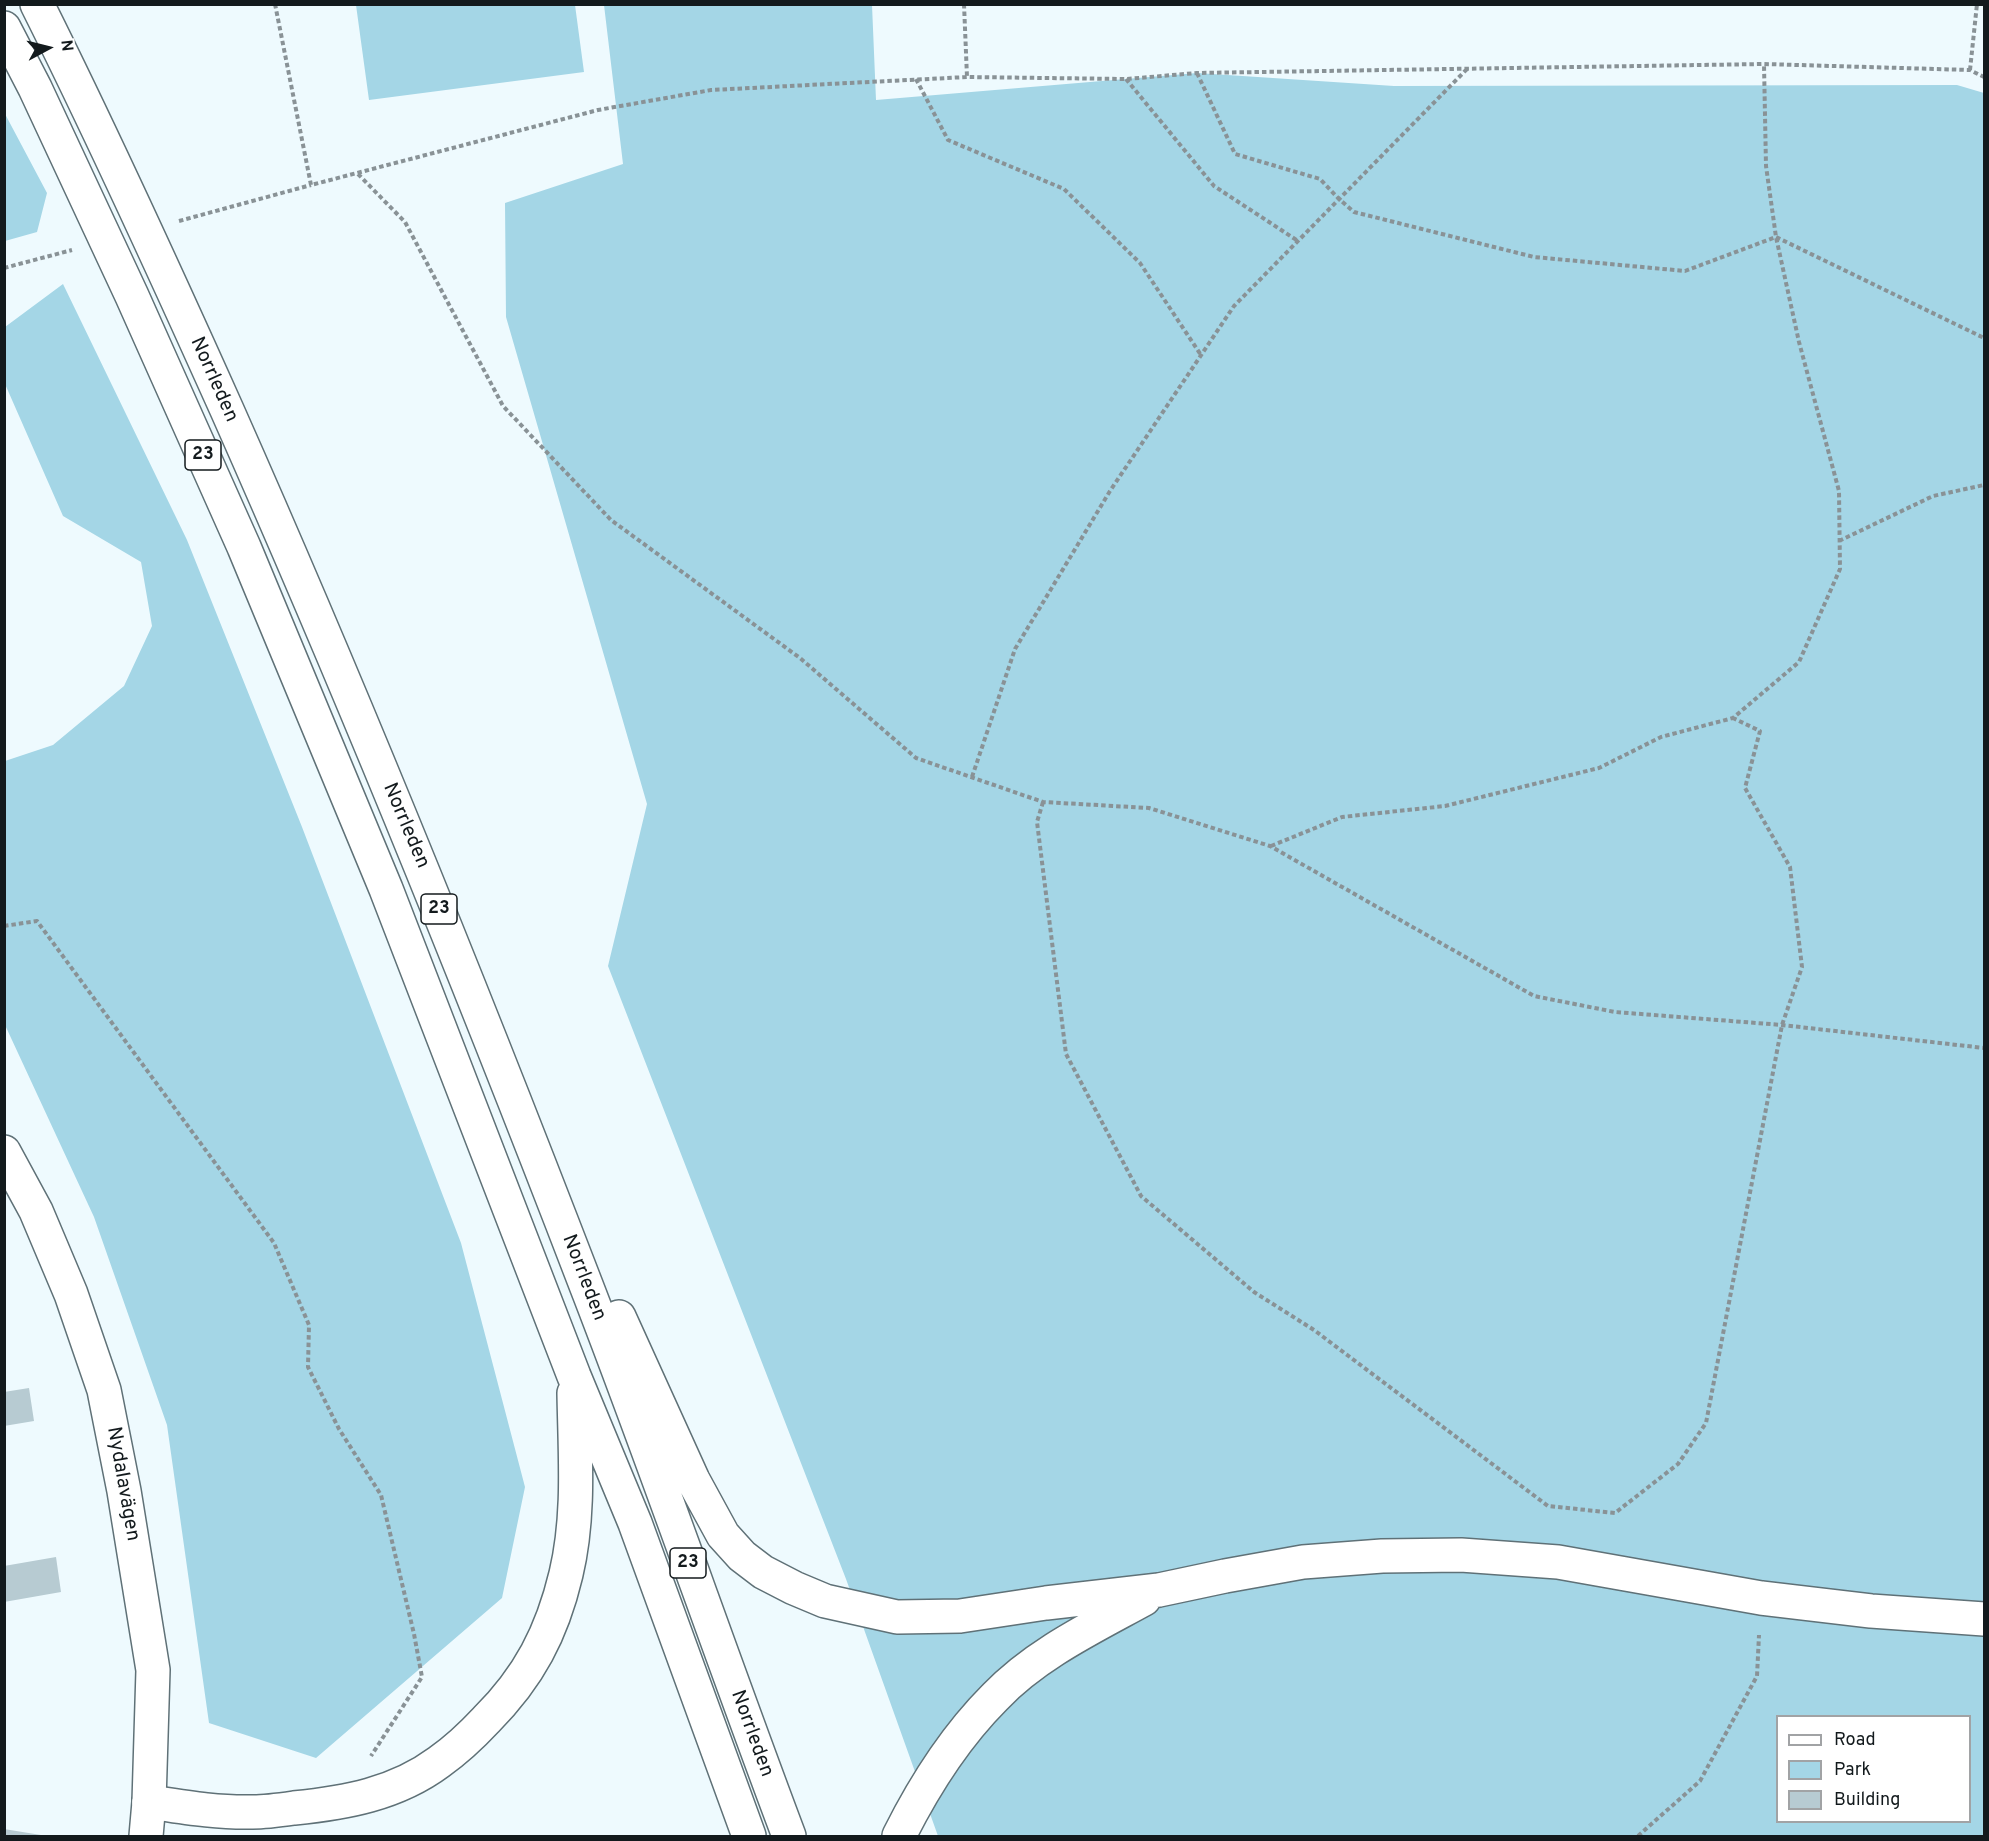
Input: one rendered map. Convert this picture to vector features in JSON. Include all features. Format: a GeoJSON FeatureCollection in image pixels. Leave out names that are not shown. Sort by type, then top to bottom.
{"type":"FeatureCollection","features":[{"type":"Feature","properties":{"kind":"main road","name":"Norrleden"},"geometry":{"type":"LineString","coordinates":[[37,4],[173,291],[281,533],[425,875],[588,1289],[789,1836]]}},
{"type":"Feature","properties":{"kind":"main road","name":"Norrleden"},"geometry":{"type":"LineString","coordinates":[[4,28],[35,88],[132,296],[244,547],[386,889],[574,1376],[635,1523],[749,1836]]}},
{"type":"Feature","properties":{"kind":"main road","name":"Nydalavägen"},"geometry":{"type":"LineString","coordinates":[[4,1152],[36,1211],[71,1294],[104,1390],[124,1491],[153,1670],[146,1836]]}},
{"type":"Feature","properties":{"kind":"main road"},"geometry":{"type":"LineString","coordinates":[[588,1289],[614,1306],[693,1480],[723,1535],[742,1556],[763,1572],[825,1601],[897,1617],[960,1616],[1159,1590],[1303,1563],[1382,1556],[1461,1555],[1558,1562],[1761,1598],[1871,1611],[1984,1619]]}},
{"type":"Feature","properties":{"kind":"main road"},"geometry":{"type":"LineString","coordinates":[[149,1802],[254,1813],[332,1804],[362,1798],[388,1790],[438,1763],[499,1707],[516,1686],[545,1640],[566,1572],[574,1526],[574,1376]]}},
{"type":"Feature","properties":{"kind":"main road"},"geometry":{"type":"LineString","coordinates":[[899,1836],[914,1806],[938,1768],[995,1696],[1034,1664],[1085,1631],[1159,1590]]}},
{"type":"Feature","properties":{"kind":"path"},"geometry":{"type":"LineString","coordinates":[[275,4],[311,185]]}},
{"type":"Feature","properties":{"kind":"path"},"geometry":{"type":"LineString","coordinates":[[964,4],[967,77]]}},
{"type":"Feature","properties":{"kind":"path"},"geometry":{"type":"LineString","coordinates":[[1970,70],[1977,4]]}},
{"type":"Feature","properties":{"kind":"path"},"geometry":{"type":"LineString","coordinates":[[176,222],[598,111],[711,90],[967,77],[1125,79],[1197,73],[1764,64],[1970,70],[1984,77]]}},
{"type":"Feature","properties":{"kind":"path"},"geometry":{"type":"LineString","coordinates":[[1270,846],[1342,816],[1445,806],[1599,768],[1661,737],[1733,718],[1799,662],[1840,569],[1839,491],[1799,342],[1776,237],[1766,166],[1764,64]]}},
{"type":"Feature","properties":{"kind":"path"},"geometry":{"type":"LineString","coordinates":[[972,777],[1015,649],[1110,491],[1234,306],[1467,69]]}},
{"type":"Feature","properties":{"kind":"path"},"geometry":{"type":"LineString","coordinates":[[1197,73],[1235,154],[1320,179],[1354,212],[1534,257],[1685,271],[1776,237],[1984,338]]}},
{"type":"Feature","properties":{"kind":"path"},"geometry":{"type":"LineString","coordinates":[[916,79],[948,140],[1064,189],[1132,255],[1140,263],[1201,356]]}},
{"type":"Feature","properties":{"kind":"path"},"geometry":{"type":"LineString","coordinates":[[1125,79],[1214,186],[1298,241]]}},
{"type":"Feature","properties":{"kind":"path"},"geometry":{"type":"LineString","coordinates":[[358,174],[405,222],[503,406],[611,520],[800,658],[916,758],[1043,802],[1149,808],[1270,846],[1534,996],[1615,1012],[1782,1025],[1984,1048]]}},
{"type":"Feature","properties":{"kind":"path"},"geometry":{"type":"LineString","coordinates":[[4,268],[73,249]]}},
{"type":"Feature","properties":{"kind":"path"},"geometry":{"type":"LineString","coordinates":[[1839,541],[1933,496],[1984,485]]}},
{"type":"Feature","properties":{"kind":"path"},"geometry":{"type":"LineString","coordinates":[[1043,802],[1037,822],[1066,1054],[1141,1196],[1254,1292],[1314,1330],[1548,1506],[1615,1513],[1678,1464],[1706,1423],[1782,1025],[1802,967],[1790,867],[1745,788],[1760,731],[1733,718]]}},
{"type":"Feature","properties":{"kind":"path"},"geometry":{"type":"LineString","coordinates":[[4,926],[37,921],[274,1243],[309,1325],[308,1367],[339,1429],[381,1495],[422,1677],[358,1776],[362,1798]]}},
{"type":"Feature","properties":{"kind":"path"},"geometry":{"type":"LineString","coordinates":[[1638,1836],[1700,1780],[1757,1676],[1761,1598]]}},
{"type":"Feature","properties":{"kind":"green space"},"geometry":{"type":"Polygon","coordinates":[[[356,5],[575,5],[584,72],[369,100],[356,5]]]}},
{"type":"Feature","properties":{"kind":"green space"},"geometry":{"type":"Polygon","coordinates":[[[604,5],[872,5],[876,100],[1197,73],[1394,86],[1957,85],[1984,93],[1984,1836],[938,1836],[846,1579],[608,966],[647,804],[506,317],[505,203],[623,164],[604,5]]]}},
{"type":"Feature","properties":{"kind":"green space"},"geometry":{"type":"Polygon","coordinates":[[[4,112],[47,193],[37,232],[5,241],[4,112]]]}},
{"type":"Feature","properties":{"kind":"green space"},"geometry":{"type":"Polygon","coordinates":[[[63,284],[187,540],[302,827],[461,1243],[525,1487],[502,1598],[316,1758],[209,1723],[167,1425],[94,1217],[5,1025],[5,761],[53,745],[124,686],[152,626],[141,562],[63,516],[5,384],[5,327],[63,284]]]}},
{"type":"Feature","properties":{"kind":"building"},"geometry":{"type":"Polygon","coordinates":[[[29,1388],[34,1421],[4,1426],[4,1392],[29,1388]]]}},
{"type":"Feature","properties":{"kind":"building"},"geometry":{"type":"Polygon","coordinates":[[[56,1557],[61,1592],[4,1602],[4,1566],[56,1557]]]}},
{"type":"Feature","properties":{"kind":"building"},"geometry":{"type":"Polygon","coordinates":[[[4,1829],[41,1835],[41,1836],[4,1836],[4,1829]]]}}]}
